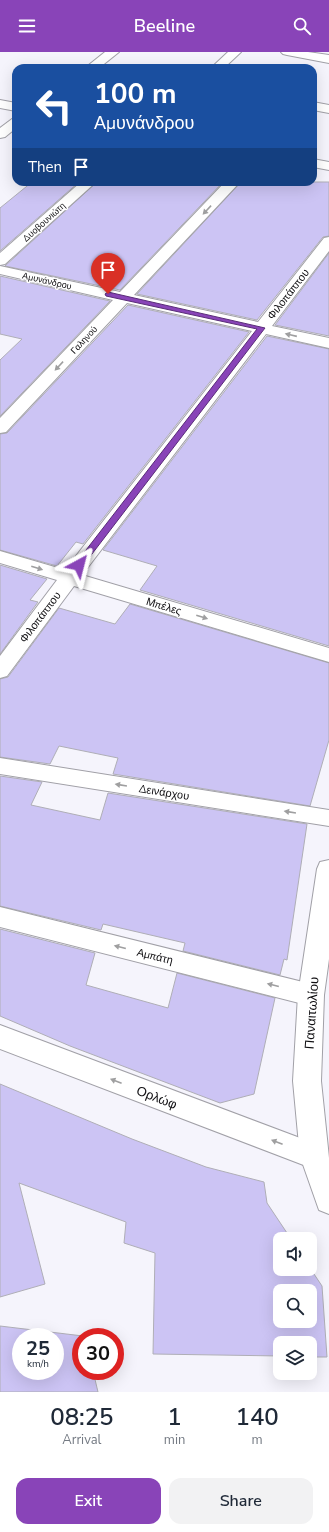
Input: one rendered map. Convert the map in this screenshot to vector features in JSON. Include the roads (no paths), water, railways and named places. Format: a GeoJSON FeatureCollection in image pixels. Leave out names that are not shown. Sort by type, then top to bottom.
{"type":"FeatureCollection","features":[{"type":"Feature","properties":{"kind":"street"},"geometry":{"type":"LineString","coordinates":[[96,64],[113,52]]}},
{"type":"Feature","properties":{"kind":"street"},"geometry":{"type":"LineString","coordinates":[[222,64],[235,52]]}},
{"type":"Feature","properties":{"kind":"street"},"geometry":{"type":"LineString","coordinates":[[287,52],[329,59]]}},
{"type":"Feature","properties":{"kind":"street"},"geometry":{"type":"LineString","coordinates":[[0,104],[12,106]]}},
{"type":"Feature","properties":{"kind":"street"},"geometry":{"type":"LineString","coordinates":[[317,107],[329,109]]}},
{"type":"Feature","properties":{"kind":"street"},"geometry":{"type":"LineString","coordinates":[[0,134],[12,125]]}},
{"type":"Feature","properties":{"kind":"street"},"geometry":{"type":"LineString","coordinates":[[317,164],[329,166]]}},
{"type":"Feature","properties":{"kind":"street","name":"Δυοβουνιώτη"},"geometry":{"type":"LineString","coordinates":[[0,261],[84,186]]}},
{"type":"Feature","properties":{"kind":"street","name":"Γαληνού"},"geometry":{"type":"LineString","coordinates":[[0,428],[229,186]]}},
{"type":"Feature","properties":{"kind":"street","name":"Φιλοπάππου"},"geometry":{"type":"LineString","coordinates":[[0,671],[69,578],[329,241]]}},
{"type":"Feature","properties":{"kind":"street","name":"Αμυνάνδρου"},"geometry":{"type":"LineString","coordinates":[[0,270],[329,343]]}},
{"type":"Feature","properties":{"kind":"street","name":"Μπέλες"},"geometry":{"type":"LineString","coordinates":[[0,557],[329,655]]}},
{"type":"Feature","properties":{"kind":"street","name":"Παναιτωλίου"},"geometry":{"type":"LineString","coordinates":[[329,870],[311,995],[307,1081],[314,1156],[329,1200]]}},
{"type":"Feature","properties":{"kind":"street","name":"Ορλώφ"},"geometry":{"type":"LineString","coordinates":[[0,1037],[314,1156]]}},
{"type":"Feature","properties":{"kind":"lane","name":"Δεινάρχου"},"geometry":{"type":"LineString","coordinates":[[0,766],[329,818]]}},
{"type":"Feature","properties":{"kind":"lane","name":"Αμπάτη"},"geometry":{"type":"LineString","coordinates":[[0,917],[311,995]]}}]}
